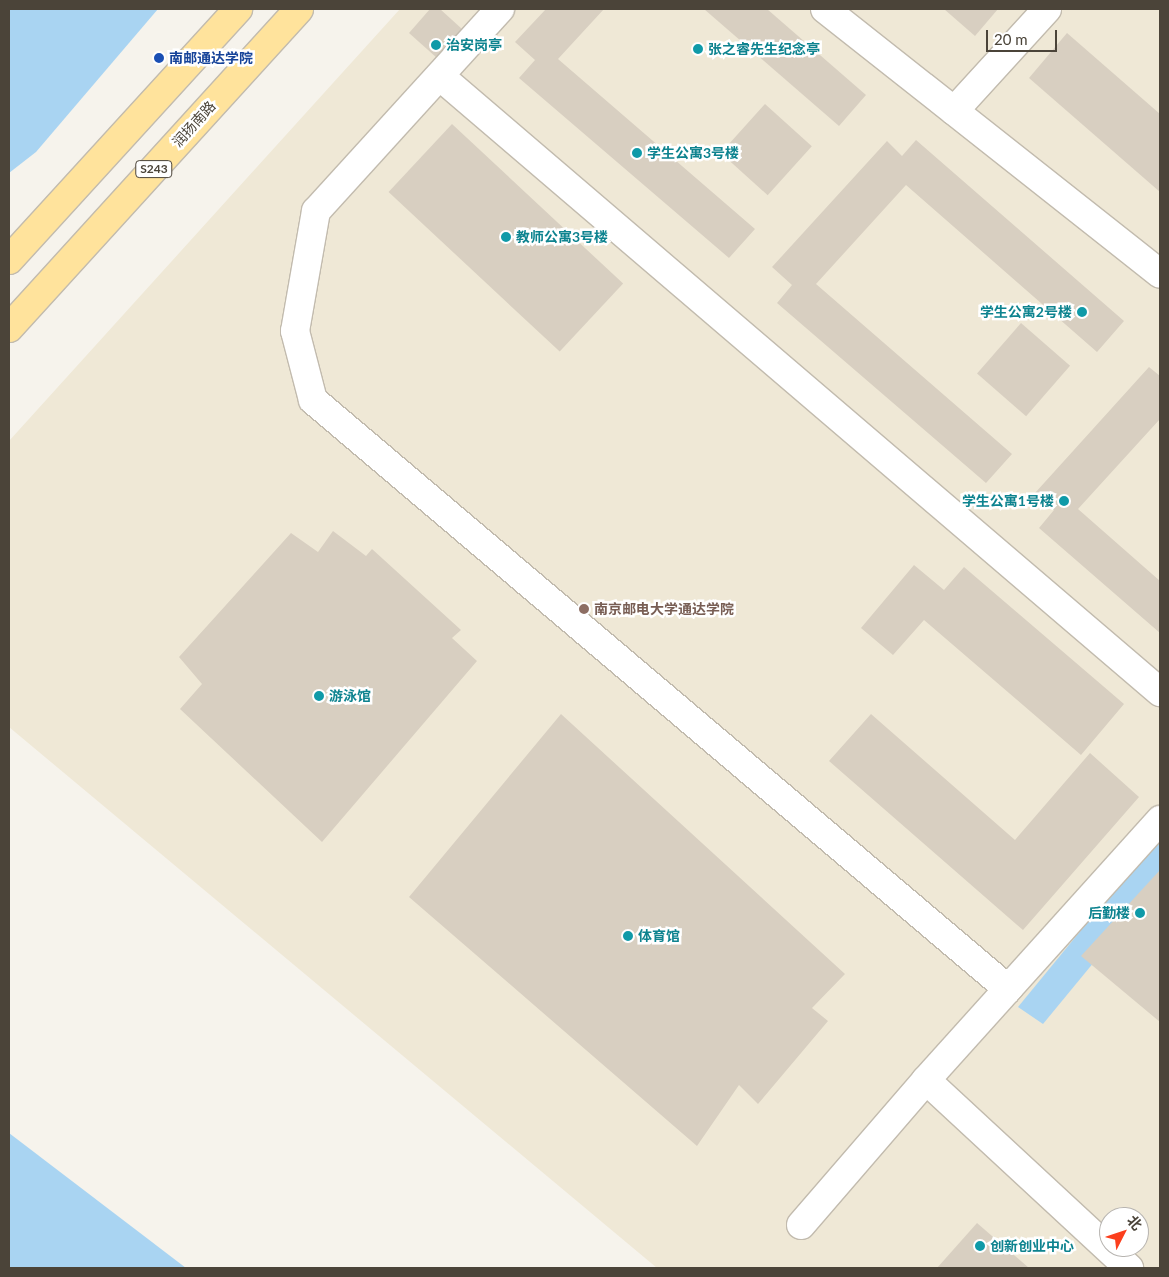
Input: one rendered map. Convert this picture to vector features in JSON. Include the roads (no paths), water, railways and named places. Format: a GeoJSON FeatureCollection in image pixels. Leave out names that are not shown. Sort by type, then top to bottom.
{"type":"FeatureCollection","features":[{"type":"Feature","properties":{"kind":"main road"},"geometry":{"type":"LineString","coordinates":[[9,260],[238,9]]}},
{"type":"Feature","properties":{"kind":"main road","name":"润扬南路"},"geometry":{"type":"LineString","coordinates":[[9,328],[299,9]]}},
{"type":"Feature","properties":{"kind":"lane"},"geometry":{"type":"LineString","coordinates":[[500,9],[442,78],[316,211],[295,331],[313,400],[1008,989]]}},
{"type":"Feature","properties":{"kind":"lane"},"geometry":{"type":"LineString","coordinates":[[826,9],[1160,274]]}},
{"type":"Feature","properties":{"kind":"lane"},"geometry":{"type":"LineString","coordinates":[[954,111],[1047,9]]}},
{"type":"Feature","properties":{"kind":"lane"},"geometry":{"type":"LineString","coordinates":[[442,78],[1160,692]]}},
{"type":"Feature","properties":{"kind":"lane"},"geometry":{"type":"LineString","coordinates":[[802,1226],[926,1080],[1160,820]]}},
{"type":"Feature","properties":{"kind":"lane"},"geometry":{"type":"LineString","coordinates":[[926,1080],[1129,1268]]}},
{"type":"Feature","properties":{"kind":"water"},"geometry":{"type":"Polygon","coordinates":[[[9,9],[158,9],[36,152],[9,173],[9,9]]]}},
{"type":"Feature","properties":{"kind":"water"},"geometry":{"type":"Polygon","coordinates":[[[1160,834],[1160,882],[1043,1024],[1018,1007],[1160,834]]]}},
{"type":"Feature","properties":{"kind":"water"},"geometry":{"type":"Polygon","coordinates":[[[9,1133],[186,1268],[9,1268],[9,1133]]]}},
{"type":"Feature","properties":{"kind":"place","name":"治安岗亭"},"geometry":{"type":"Point","coordinates":[436,45]}},
{"type":"Feature","properties":{"kind":"place","name":"张之睿先生纪念亭"},"geometry":{"type":"Point","coordinates":[698,49]}},
{"type":"Feature","properties":{"kind":"place","name":"南邮通达学院"},"geometry":{"type":"Point","coordinates":[159,58]}},
{"type":"Feature","properties":{"kind":"place","name":"学生公寓3号楼"},"geometry":{"type":"Point","coordinates":[637,153]}},
{"type":"Feature","properties":{"kind":"place","name":"教师公寓3号楼"},"geometry":{"type":"Point","coordinates":[506,237]}},
{"type":"Feature","properties":{"kind":"place","name":"学生公寓2号楼"},"geometry":{"type":"Point","coordinates":[1082,312]}},
{"type":"Feature","properties":{"kind":"place","name":"学生公寓1号楼"},"geometry":{"type":"Point","coordinates":[1064,501]}},
{"type":"Feature","properties":{"kind":"place","name":"南京邮电大学通达学院"},"geometry":{"type":"Point","coordinates":[584,609]}},
{"type":"Feature","properties":{"kind":"place","name":"游泳馆"},"geometry":{"type":"Point","coordinates":[319,696]}},
{"type":"Feature","properties":{"kind":"place","name":"后勤楼"},"geometry":{"type":"Point","coordinates":[1140,913]}},
{"type":"Feature","properties":{"kind":"place","name":"体育馆"},"geometry":{"type":"Point","coordinates":[628,936]}},
{"type":"Feature","properties":{"kind":"place","name":"创新创业中心"},"geometry":{"type":"Point","coordinates":[980,1246]}}]}
